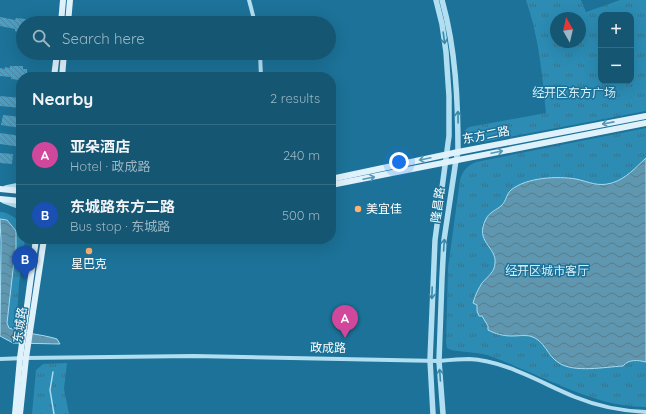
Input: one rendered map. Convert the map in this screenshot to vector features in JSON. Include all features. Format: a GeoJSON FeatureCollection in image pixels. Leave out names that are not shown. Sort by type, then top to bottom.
{"type":"FeatureCollection","features":[{"type":"Feature","properties":{"kind":"main road"},"geometry":{"type":"LineString","coordinates":[[62,16],[63,0]]}},
{"type":"Feature","properties":{"kind":"main road"},"geometry":{"type":"LineString","coordinates":[[69,16],[70,0]]}},
{"type":"Feature","properties":{"kind":"main road"},"geometry":{"type":"LineString","coordinates":[[55,72],[56,60]]}},
{"type":"Feature","properties":{"kind":"main road"},"geometry":{"type":"LineString","coordinates":[[62,72],[63,60]]}},
{"type":"Feature","properties":{"kind":"main road","name":"东方二路"},"geometry":{"type":"LineString","coordinates":[[336,178],[458,152],[646,116]]}},
{"type":"Feature","properties":{"kind":"main road","name":"东方二路"},"geometry":{"type":"LineString","coordinates":[[336,184],[646,123]]}},
{"type":"Feature","properties":{"kind":"main road"},"geometry":{"type":"LineString","coordinates":[[1,189],[16,190]]}},
{"type":"Feature","properties":{"kind":"main road"},"geometry":{"type":"LineString","coordinates":[[0,199],[16,201]]}},
{"type":"Feature","properties":{"kind":"main road","name":"东城路"},"geometry":{"type":"LineString","coordinates":[[28,328],[36,244]]}},
{"type":"Feature","properties":{"kind":"main road","name":"东城路"},"geometry":{"type":"LineString","coordinates":[[15,414],[23,358],[43,244]]}},
{"type":"Feature","properties":{"kind":"main road","name":"东城路"},"geometry":{"type":"LineString","coordinates":[[20,414],[23,358]]}},
{"type":"Feature","properties":{"kind":"street"},"geometry":{"type":"LineString","coordinates":[[249,0],[253,16]]}},
{"type":"Feature","properties":{"kind":"street","name":"隆昌路"},"geometry":{"type":"LineString","coordinates":[[433,414],[430,360],[435,240],[449,136],[449,96],[446,52],[442,24],[436,0]]}},
{"type":"Feature","properties":{"kind":"street","name":"隆昌路"},"geometry":{"type":"LineString","coordinates":[[442,0],[453,51],[457,94],[458,152],[444,240],[439,361],[443,414]]}},
{"type":"Feature","properties":{"kind":"street"},"geometry":{"type":"LineString","coordinates":[[260,60],[260,72]]}},
{"type":"Feature","properties":{"kind":"street"},"geometry":{"type":"LineString","coordinates":[[1,189],[16,186]]}},
{"type":"Feature","properties":{"kind":"street"},"geometry":{"type":"LineString","coordinates":[[0,199],[16,205]]}},
{"type":"Feature","properties":{"kind":"street","name":"政成路"},"geometry":{"type":"LineString","coordinates":[[0,359],[194,356],[439,361],[470,359],[497,364],[520,372],[590,402],[604,406],[646,412]]}},
{"type":"Feature","properties":{"kind":"green space","name":"经开区东方广场"},"geometry":{"type":"Polygon","coordinates":[[[526,0],[581,0],[586,12],[620,0],[646,0],[646,111],[477,143],[470,142],[466,137],[465,132],[465,130],[469,127],[546,113],[534,28],[526,0]]]}},
{"type":"Feature","properties":{"kind":"green space","name":"经开区城市客厅"},"geometry":{"type":"Polygon","coordinates":[[[646,128],[646,407],[630,406],[598,400],[487,355],[451,350],[447,348],[448,268],[460,180],[466,169],[476,162],[646,128]]]}},
{"type":"Feature","properties":{"kind":"green space"},"geometry":{"type":"Polygon","coordinates":[[[0,212],[16,218],[16,244],[24,244],[19,284],[16,330],[9,328],[7,323],[16,250],[7,220],[0,219],[0,212]]]}},
{"type":"Feature","properties":{"kind":"green space"},"geometry":{"type":"Polygon","coordinates":[[[67,363],[64,389],[69,414],[32,414],[36,370],[43,364],[67,363]]]}},
{"type":"Feature","properties":{"kind":"water","name":"经开区城市客厅"},"geometry":{"type":"Polygon","coordinates":[[[646,158],[646,362],[633,361],[628,362],[623,366],[590,369],[573,368],[565,366],[555,360],[543,344],[535,338],[530,336],[497,334],[488,330],[488,326],[482,316],[479,316],[477,305],[473,303],[482,283],[492,272],[495,266],[495,257],[484,239],[483,227],[487,217],[502,205],[510,191],[525,182],[543,178],[576,179],[594,184],[612,183],[626,176],[646,158]]]}},
{"type":"Feature","properties":{"kind":"water"},"geometry":{"type":"Polygon","coordinates":[[[0,219],[7,220],[16,231],[16,250],[7,323],[9,328],[21,332],[57,339],[60,344],[13,343],[0,336],[0,219]]]}},
{"type":"Feature","properties":{"kind":"building"},"geometry":{"type":"Polygon","coordinates":[[[0,17],[15,20],[16,18],[16,31],[15,29],[0,26],[0,17]]]}},
{"type":"Feature","properties":{"kind":"building"},"geometry":{"type":"Polygon","coordinates":[[[10,66],[23,66],[23,69],[27,69],[27,72],[16,72],[16,80],[11,79],[11,77],[0,76],[0,68],[10,68],[10,66]]]}},
{"type":"Feature","properties":{"kind":"building"},"geometry":{"type":"Polygon","coordinates":[[[0,96],[16,98],[16,108],[0,106],[0,96]]]}},
{"type":"Feature","properties":{"kind":"building"},"geometry":{"type":"Polygon","coordinates":[[[3,115],[16,116],[16,127],[1,125],[3,115]]]}},
{"type":"Feature","properties":{"kind":"building"},"geometry":{"type":"Polygon","coordinates":[[[0,133],[16,135],[16,146],[0,144],[0,133]]]}},
{"type":"Feature","properties":{"kind":"building"},"geometry":{"type":"Polygon","coordinates":[[[0,153],[13,154],[12,164],[0,163],[0,153]]]}},
{"type":"Feature","properties":{"kind":"waterway"},"geometry":{"type":"LineString","coordinates":[[53,372],[50,390],[54,414]]}},
{"type":"Feature","properties":{"kind":"place","name":"美宜佳"},"geometry":{"type":"Point","coordinates":[358,209]}},
{"type":"Feature","properties":{"kind":"place","name":"星巴克"},"geometry":{"type":"Point","coordinates":[89,251]}},
{"type":"Feature","properties":{"kind":"place","name":"东城路东方二路"},"geometry":{"type":"Point","coordinates":[25,279]}},
{"type":"Feature","properties":{"kind":"place","name":"亚朵酒店"},"geometry":{"type":"Point","coordinates":[345,338]}}]}
